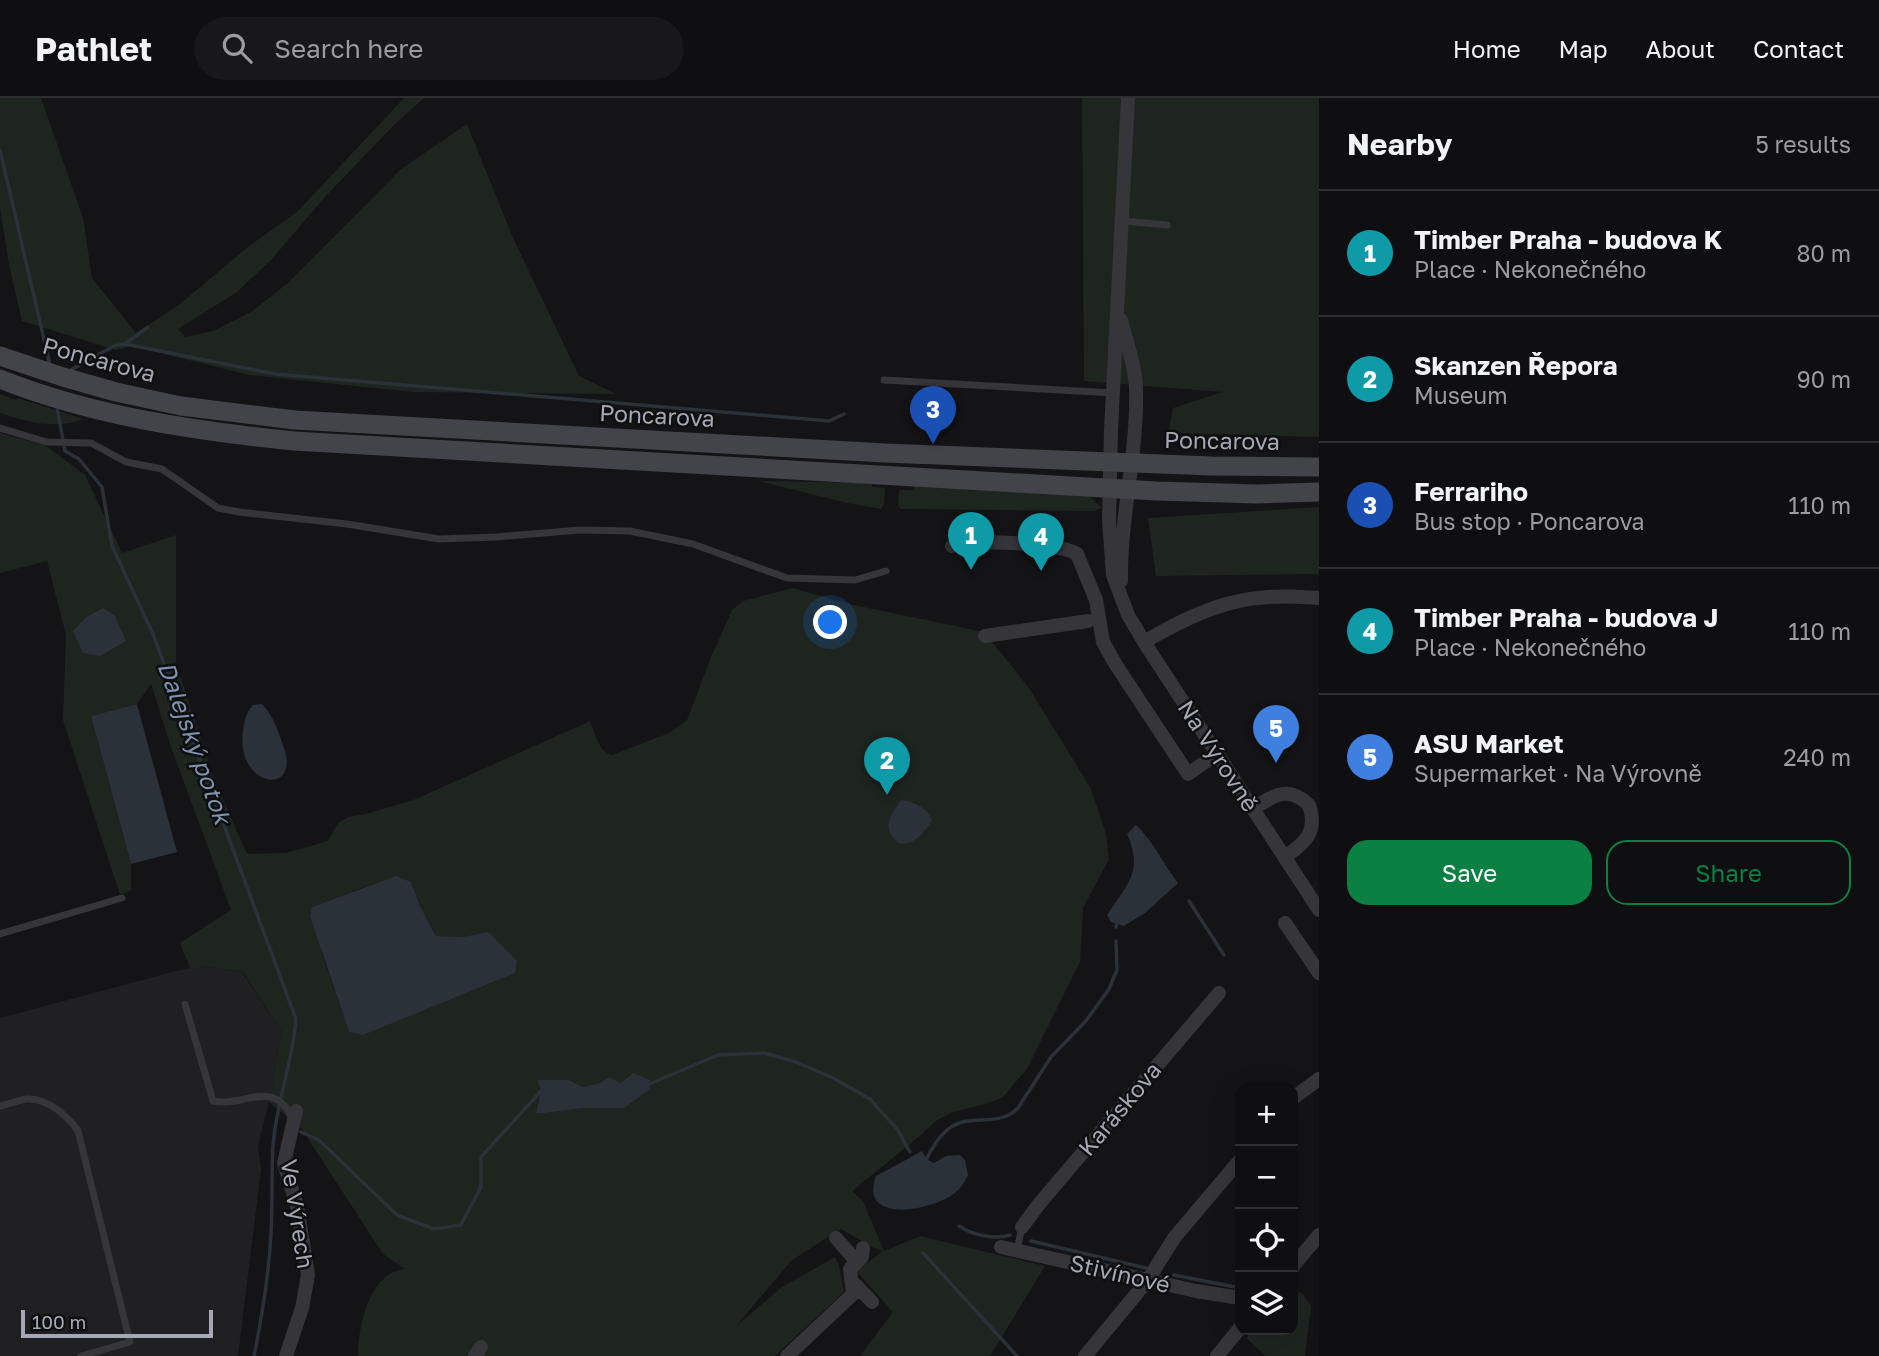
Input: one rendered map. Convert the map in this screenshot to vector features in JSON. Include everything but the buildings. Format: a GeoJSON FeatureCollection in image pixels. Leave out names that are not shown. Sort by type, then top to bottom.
{"type":"FeatureCollection","features":[{"type":"Feature","properties":{"kind":"main road","name":"Poncarova"},"geometry":{"type":"LineString","coordinates":[[6,358],[116,392],[181,406],[295,420],[893,453],[1211,466],[1319,467]]}},
{"type":"Feature","properties":{"kind":"main road","name":"Poncarova"},"geometry":{"type":"LineString","coordinates":[[3,380],[111,412],[178,427],[294,441],[1210,494],[1319,492]]}},
{"type":"Feature","properties":{"kind":"street"},"geometry":{"type":"LineString","coordinates":[[1119,489],[1110,462],[1128,98]]}},
{"type":"Feature","properties":{"kind":"street"},"geometry":{"type":"LineString","coordinates":[[1117,307],[1133,362],[1136,389],[1131,463],[1119,489]]}},
{"type":"Feature","properties":{"kind":"street","name":"Na Výrovně"},"geometry":{"type":"LineString","coordinates":[[1119,489],[1124,519],[1122,600],[1128,615],[1319,910]]}},
{"type":"Feature","properties":{"kind":"street"},"geometry":{"type":"LineString","coordinates":[[952,546],[974,542],[1070,549],[1080,560],[1096,600],[1094,620],[1103,642],[1188,774],[1217,754]]}},
{"type":"Feature","properties":{"kind":"street"},"geometry":{"type":"LineString","coordinates":[[1144,642],[1205,610],[1244,598],[1287,595],[1319,598]]}},
{"type":"Feature","properties":{"kind":"street"},"geometry":{"type":"LineString","coordinates":[[985,636],[1094,620]]}},
{"type":"Feature","properties":{"kind":"street"},"geometry":{"type":"LineString","coordinates":[[1253,809],[1284,794],[1294,794],[1309,805],[1313,822],[1311,833],[1285,857]]}},
{"type":"Feature","properties":{"kind":"street"},"geometry":{"type":"LineString","coordinates":[[1285,923],[1319,973]]}},
{"type":"Feature","properties":{"kind":"street","name":"Karáskova"},"geometry":{"type":"LineString","coordinates":[[1022,1227],[1219,993]]}},
{"type":"Feature","properties":{"kind":"street"},"geometry":{"type":"LineString","coordinates":[[1298,1094],[1319,1079]]}},
{"type":"Feature","properties":{"kind":"street","name":"Ve Výrech"},"geometry":{"type":"LineString","coordinates":[[286,1356],[302,1308],[309,1275],[297,1206],[284,1163],[290,1111]]}},
{"type":"Feature","properties":{"kind":"street"},"geometry":{"type":"LineString","coordinates":[[1085,1356],[1148,1280],[1174,1238],[1235,1166]]}},
{"type":"Feature","properties":{"kind":"street"},"geometry":{"type":"LineString","coordinates":[[1298,1260],[1319,1235]]}},
{"type":"Feature","properties":{"kind":"street"},"geometry":{"type":"LineString","coordinates":[[836,1238],[857,1262]]}},
{"type":"Feature","properties":{"kind":"street","name":"Stivínové"},"geometry":{"type":"LineString","coordinates":[[1001,1247],[1196,1292],[1235,1297]]}},
{"type":"Feature","properties":{"kind":"street"},"geometry":{"type":"LineString","coordinates":[[787,1356],[853,1294],[850,1269],[862,1257],[863,1248]]}},
{"type":"Feature","properties":{"kind":"street"},"geometry":{"type":"LineString","coordinates":[[851,1280],[872,1302]]}},
{"type":"Feature","properties":{"kind":"street"},"geometry":{"type":"LineString","coordinates":[[1217,1356],[1235,1334]]}},
{"type":"Feature","properties":{"kind":"lane"},"geometry":{"type":"LineString","coordinates":[[1122,221],[1167,225]]}},
{"type":"Feature","properties":{"kind":"lane"},"geometry":{"type":"LineString","coordinates":[[884,380],[1112,393]]}},
{"type":"Feature","properties":{"kind":"lane"},"geometry":{"type":"LineString","coordinates":[[0,428],[47,442],[91,443],[126,463],[162,469],[218,508],[239,512],[347,524],[439,539],[580,530],[630,531],[693,544],[787,578],[855,580],[886,571]]}},
{"type":"Feature","properties":{"kind":"lane"},"geometry":{"type":"LineString","coordinates":[[0,933],[122,898]]}},
{"type":"Feature","properties":{"kind":"lane"},"geometry":{"type":"LineString","coordinates":[[185,1004],[213,1101],[226,1104],[258,1095],[273,1097],[290,1111]]}},
{"type":"Feature","properties":{"kind":"lane"},"geometry":{"type":"LineString","coordinates":[[0,1106],[29,1099],[49,1105],[69,1118],[78,1131],[130,1342],[81,1356]]}},
{"type":"Feature","properties":{"kind":"lane"},"geometry":{"type":"LineString","coordinates":[[1017,1250],[1022,1227]]}},
{"type":"Feature","properties":{"kind":"shaded area"},"geometry":{"type":"Polygon","coordinates":[[[0,98],[41,98],[83,218],[92,278],[136,333],[180,304],[249,246],[297,212],[404,98],[424,98],[393,126],[324,198],[272,259],[237,292],[178,329],[185,337],[213,331],[251,312],[289,282],[401,169],[467,124],[513,238],[579,376],[616,394],[413,392],[249,375],[132,346],[116,350],[22,321],[0,208],[0,98]]]}},
{"type":"Feature","properties":{"kind":"shaded area"},"geometry":{"type":"Polygon","coordinates":[[[1082,98],[1319,98],[1319,437],[1168,433],[1173,408],[1223,392],[1084,381],[1082,98]]]}},
{"type":"Feature","properties":{"kind":"shaded area"},"geometry":{"type":"Polygon","coordinates":[[[0,394],[83,419],[52,424],[31,422],[0,413],[0,394]]]}},
{"type":"Feature","properties":{"kind":"shaded area"},"geometry":{"type":"Polygon","coordinates":[[[0,433],[45,445],[85,475],[122,553],[176,535],[176,663],[214,779],[247,854],[286,853],[328,841],[338,823],[348,817],[416,799],[590,721],[600,746],[612,755],[669,733],[687,720],[732,610],[743,601],[793,588],[849,604],[984,632],[1029,688],[1090,787],[1106,833],[1109,859],[1083,908],[1080,962],[1027,1069],[1003,1097],[953,1112],[937,1120],[852,1191],[863,1201],[884,1251],[920,1236],[1045,1266],[990,1356],[860,1356],[893,1312],[856,1271],[883,1251],[841,1229],[792,1260],[737,1325],[782,1287],[835,1257],[844,1292],[775,1356],[358,1356],[360,1330],[368,1302],[383,1280],[393,1272],[405,1269],[383,1254],[301,1128],[269,1102],[282,1032],[243,972],[206,966],[191,970],[180,943],[231,910],[170,744],[151,684],[137,704],[91,716],[131,864],[131,890],[120,895],[63,720],[66,635],[47,561],[0,573],[0,433]],[[411,882],[376,883],[312,907],[322,954],[349,1032],[494,940],[488,932],[462,937],[436,936],[411,882]],[[609,1077],[600,1083],[583,1087],[569,1080],[538,1080],[541,1090],[536,1114],[584,1108],[624,1108],[621,1083],[609,1077]]]}},
{"type":"Feature","properties":{"kind":"shaded area"},"geometry":{"type":"Polygon","coordinates":[[[758,481],[872,483],[872,487],[885,488],[884,504],[881,509],[847,503],[758,481]]]}},
{"type":"Feature","properties":{"kind":"shaded area"},"geometry":{"type":"Polygon","coordinates":[[[914,486],[1078,494],[1090,497],[1102,508],[1094,511],[901,509],[898,506],[899,490],[913,490],[914,486]]]}},
{"type":"Feature","properties":{"kind":"shaded area"},"geometry":{"type":"Polygon","coordinates":[[[1319,507],[1319,574],[1156,576],[1148,518],[1319,507]]]}},
{"type":"Feature","properties":{"kind":"shaded area"},"geometry":{"type":"Polygon","coordinates":[[[103,608],[115,616],[126,641],[100,656],[83,653],[73,631],[86,617],[103,608]]]}},
{"type":"Feature","properties":{"kind":"shaded area"},"geometry":{"type":"Polygon","coordinates":[[[137,704],[177,852],[131,864],[91,716],[137,704]]]}},
{"type":"Feature","properties":{"kind":"shaded area"},"geometry":{"type":"Polygon","coordinates":[[[262,704],[278,730],[287,764],[284,774],[276,779],[267,779],[257,774],[248,764],[243,749],[243,730],[247,714],[253,705],[262,704]]]}},
{"type":"Feature","properties":{"kind":"shaded area"},"geometry":{"type":"Polygon","coordinates":[[[901,800],[920,806],[932,821],[918,838],[909,843],[898,843],[889,827],[891,816],[901,800]]]}},
{"type":"Feature","properties":{"kind":"shaded area"},"geometry":{"type":"Polygon","coordinates":[[[1136,825],[1178,883],[1145,913],[1124,926],[1111,922],[1107,915],[1131,877],[1134,858],[1127,834],[1136,825]]]}},
{"type":"Feature","properties":{"kind":"shaded area"},"geometry":{"type":"Polygon","coordinates":[[[396,876],[411,882],[436,936],[462,937],[488,932],[517,961],[515,973],[363,1035],[349,1032],[310,916],[312,907],[396,876]]]}},
{"type":"Feature","properties":{"kind":"shaded area"},"geometry":{"type":"Polygon","coordinates":[[[206,966],[242,972],[282,1032],[258,1146],[261,1169],[238,1356],[0,1356],[0,1018],[176,971],[206,966]]]}},
{"type":"Feature","properties":{"kind":"shaded area"},"geometry":{"type":"Polygon","coordinates":[[[633,1073],[650,1080],[650,1089],[624,1108],[584,1108],[536,1114],[541,1090],[537,1080],[569,1080],[583,1087],[600,1083],[609,1077],[621,1083],[633,1073]]]}},
{"type":"Feature","properties":{"kind":"shaded area"},"geometry":{"type":"Polygon","coordinates":[[[922,1151],[926,1159],[934,1163],[946,1156],[960,1155],[965,1160],[968,1175],[959,1189],[945,1199],[916,1208],[888,1208],[878,1202],[873,1192],[876,1176],[922,1151]]]}},
{"type":"Feature","properties":{"kind":"shaded area"},"geometry":{"type":"Polygon","coordinates":[[[1300,1291],[1311,1306],[1305,1356],[1266,1356],[1246,1338],[1249,1335],[1298,1335],[1300,1291]]]}},
{"type":"Feature","properties":{"kind":"waterway","name":"Dalejský potok"},"geometry":{"type":"LineString","coordinates":[[0,150],[50,365]]}},
{"type":"Feature","properties":{"kind":"waterway"},"geometry":{"type":"LineString","coordinates":[[125,344],[148,327]]}},
{"type":"Feature","properties":{"kind":"waterway"},"geometry":{"type":"LineString","coordinates":[[69,371],[114,346],[125,344],[275,374],[829,421],[844,414]]}},
{"type":"Feature","properties":{"kind":"waterway","name":"Dalejský potok"},"geometry":{"type":"LineString","coordinates":[[57,407],[65,451],[79,459],[102,487],[112,546],[153,634],[296,1019],[275,1130],[269,1264],[254,1356]]}},
{"type":"Feature","properties":{"kind":"waterway"},"geometry":{"type":"LineString","coordinates":[[1189,901],[1224,955]]}},
{"type":"Feature","properties":{"kind":"waterway"},"geometry":{"type":"LineString","coordinates":[[1116,927],[1118,919]]}},
{"type":"Feature","properties":{"kind":"waterway"},"geometry":{"type":"LineString","coordinates":[[925,1162],[939,1138],[951,1127],[968,1121],[1002,1117],[1018,1108],[1051,1057],[1085,1022],[1109,989],[1117,970],[1116,941]]}},
{"type":"Feature","properties":{"kind":"waterway"},"geometry":{"type":"LineString","coordinates":[[647,1085],[718,1055],[764,1053],[796,1062],[833,1078],[870,1099],[897,1129],[910,1152]]}},
{"type":"Feature","properties":{"kind":"waterway"},"geometry":{"type":"LineString","coordinates":[[301,1132],[319,1140],[397,1215],[434,1229],[461,1225],[481,1187],[481,1157],[542,1090]]}},
{"type":"Feature","properties":{"kind":"waterway"},"geometry":{"type":"LineString","coordinates":[[959,1226],[984,1236],[1010,1235]]}},
{"type":"Feature","properties":{"kind":"waterway"},"geometry":{"type":"LineString","coordinates":[[1031,1241],[1146,1268]]}},
{"type":"Feature","properties":{"kind":"waterway"},"geometry":{"type":"LineString","coordinates":[[923,1253],[1017,1356]]}},
{"type":"Feature","properties":{"kind":"waterway"},"geometry":{"type":"LineString","coordinates":[[1174,1275],[1235,1287]]}},
{"type":"Feature","properties":{"kind":"place","name":"Ferrariho"},"geometry":{"type":"Point","coordinates":[933,444]}},
{"type":"Feature","properties":{"kind":"place","name":"Timber Praha - budova K"},"geometry":{"type":"Point","coordinates":[971,570]}},
{"type":"Feature","properties":{"kind":"place","name":"Timber Praha - budova J"},"geometry":{"type":"Point","coordinates":[1041,571]}},
{"type":"Feature","properties":{"kind":"place","name":"ASU Market"},"geometry":{"type":"Point","coordinates":[1276,763]}},
{"type":"Feature","properties":{"kind":"place","name":"Skanzen Řepora"},"geometry":{"type":"Point","coordinates":[887,795]}}]}
